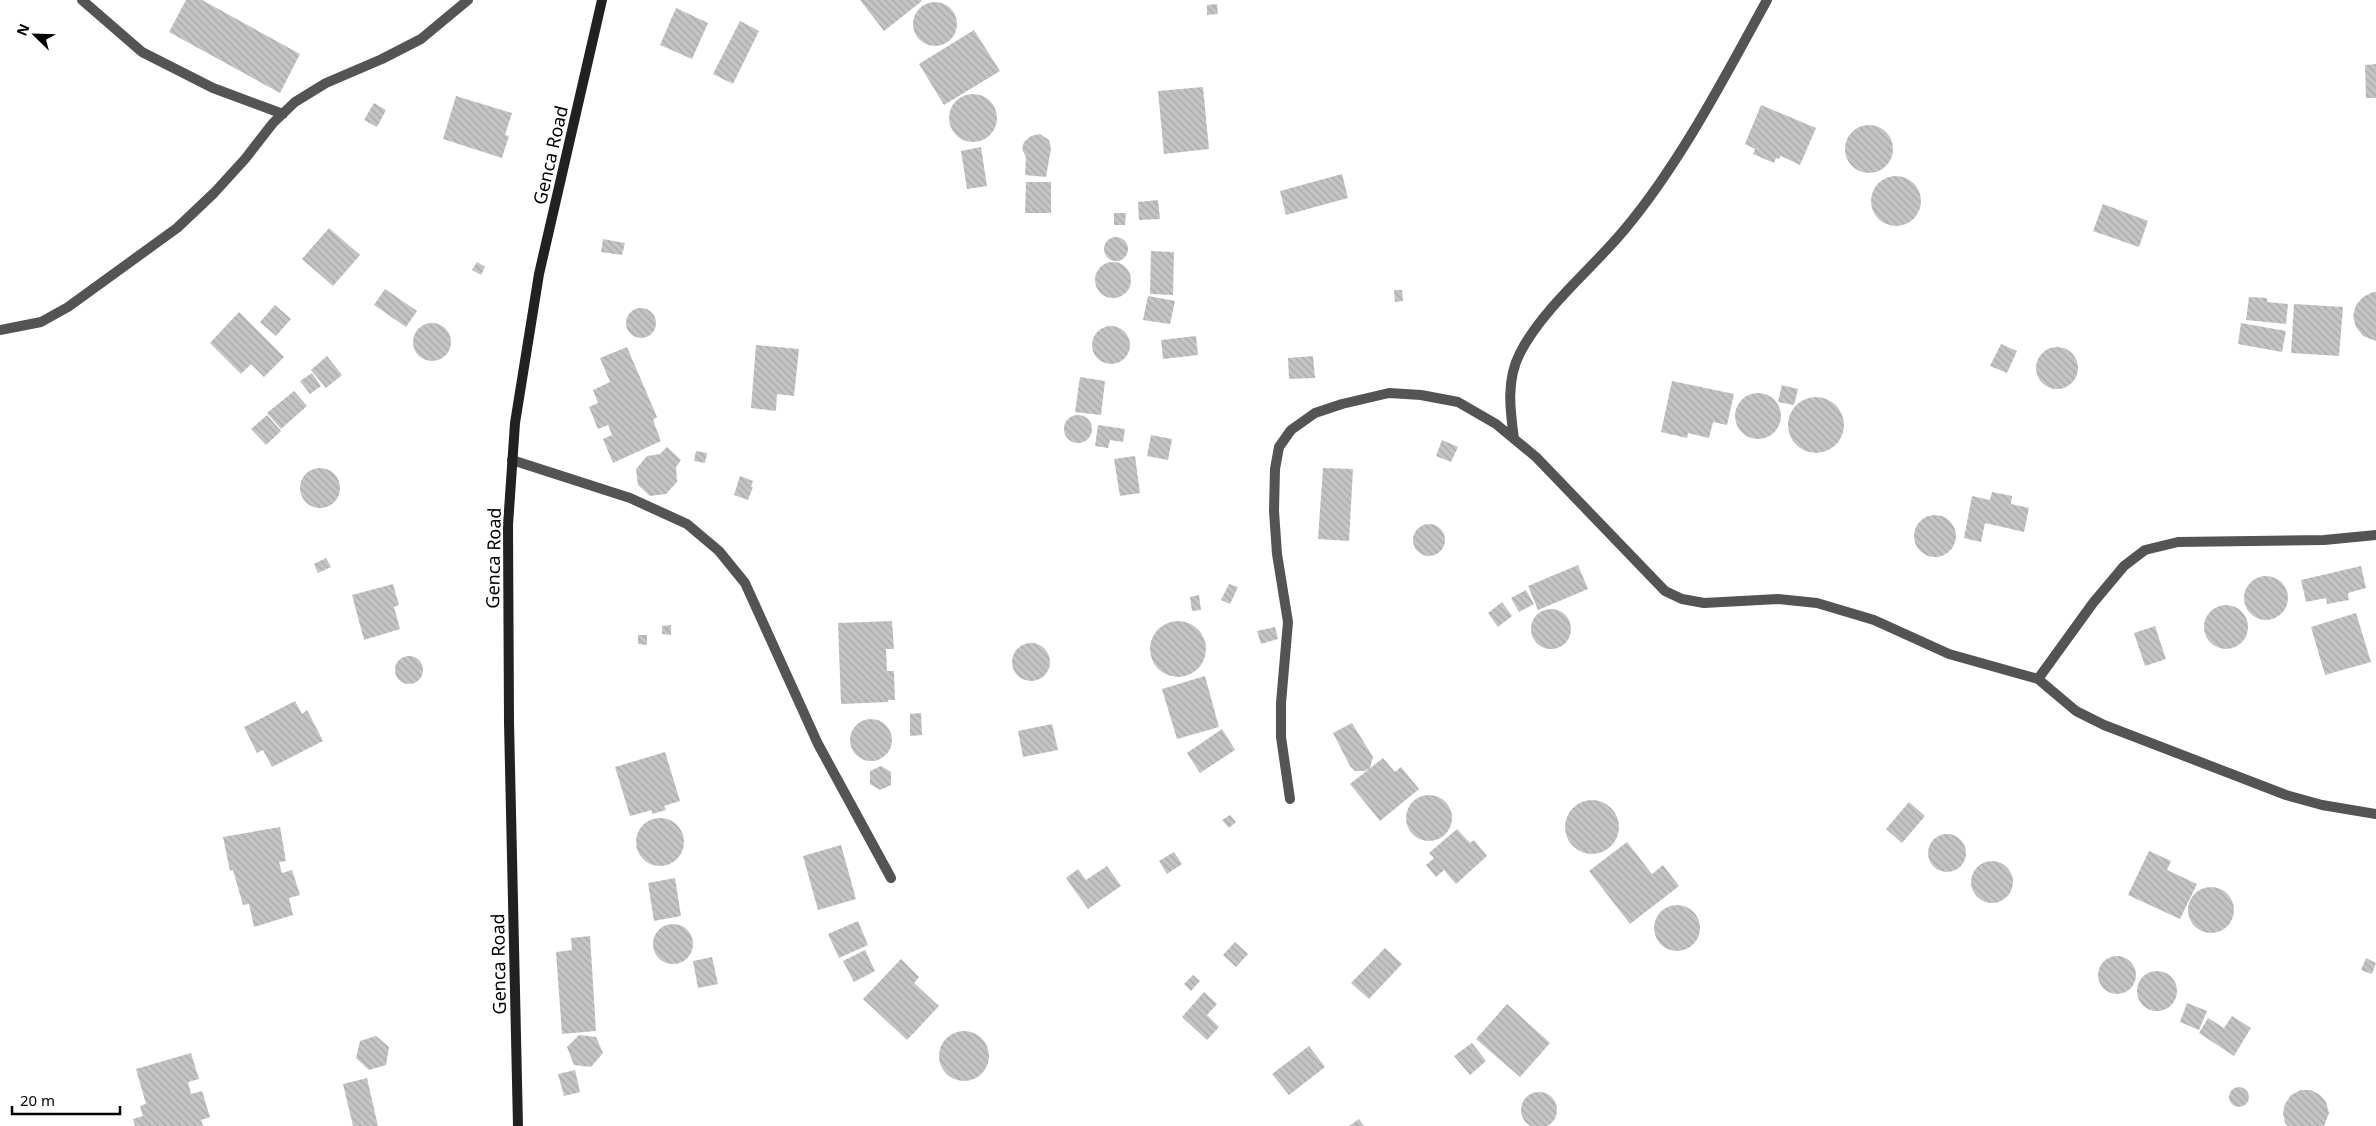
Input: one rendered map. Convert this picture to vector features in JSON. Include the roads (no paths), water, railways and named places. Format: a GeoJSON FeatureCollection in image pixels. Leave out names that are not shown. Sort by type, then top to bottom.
{"type":"FeatureCollection","features":[{"type":"Feature","properties":{"kind":"street"},"geometry":{"type":"LineString","coordinates":[[82,0],[142,52],[213,88],[283,114]]}},
{"type":"Feature","properties":{"kind":"street"},"geometry":{"type":"LineString","coordinates":[[0,330],[41,322],[68,308],[178,228],[220,187],[295,102],[326,83],[382,59],[421,39],[468,0]]}},
{"type":"Feature","properties":{"kind":"street","name":"Genca Road"},"geometry":{"type":"LineString","coordinates":[[518,1126],[508,722],[508,525],[512,460],[515,423],[539,274],[602,0]]}},
{"type":"Feature","properties":{"kind":"street"},"geometry":{"type":"LineString","coordinates":[[1514,439],[1509,403],[1512,378],[1519,354],[1537,326],[1626,228],[1679,153],[1767,0]]}},
{"type":"Feature","properties":{"kind":"street"},"geometry":{"type":"LineString","coordinates":[[1290,799],[1281,737],[1281,703],[1288,622],[1276,554],[1275,469],[1279,447],[1291,430],[1315,414],[1342,404],[1389,393],[1421,395],[1458,402],[1496,424],[1536,457],[1665,591],[1682,599],[1704,603],[1778,599],[1817,603],[1874,620],[1949,654],[2038,679],[2076,711],[2104,725],[2286,795],[2322,805],[2376,814]]}},
{"type":"Feature","properties":{"kind":"street"},"geometry":{"type":"LineString","coordinates":[[512,460],[630,498],[686,524],[720,551],[745,583],[818,744],[891,878]]}},
{"type":"Feature","properties":{"kind":"street"},"geometry":{"type":"LineString","coordinates":[[2038,679],[2093,603],[2124,566],[2145,550],[2178,542],[2324,540],[2376,535]]}}]}
